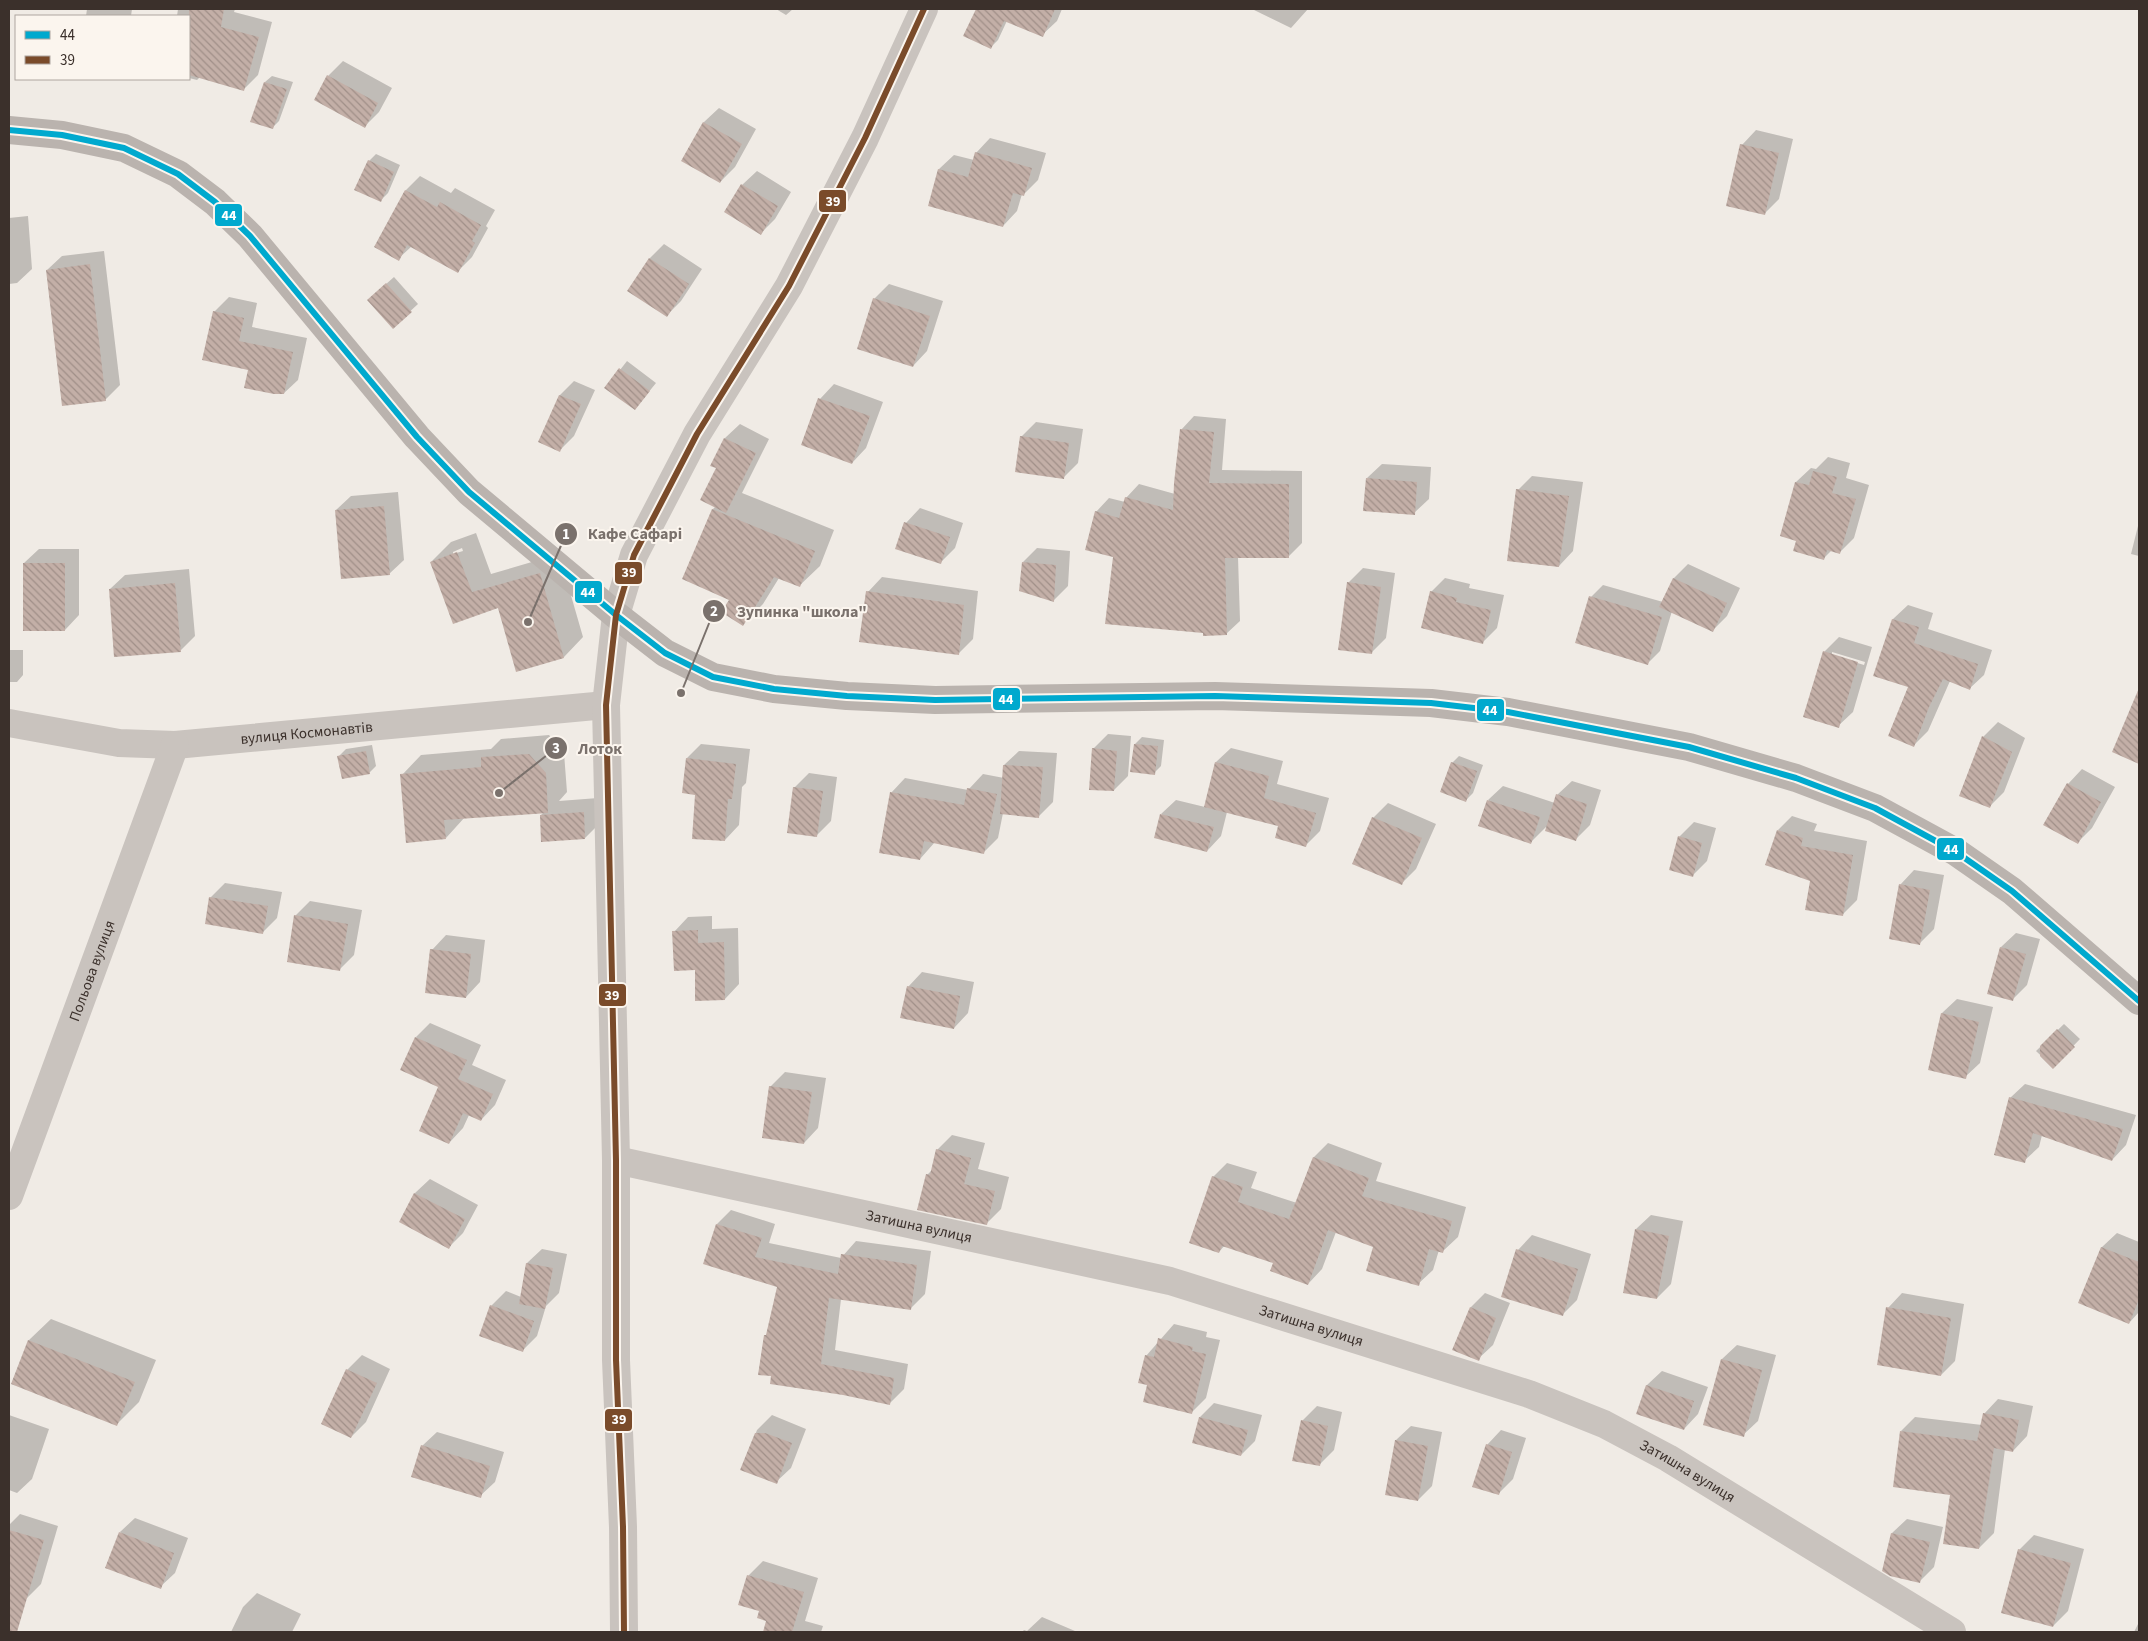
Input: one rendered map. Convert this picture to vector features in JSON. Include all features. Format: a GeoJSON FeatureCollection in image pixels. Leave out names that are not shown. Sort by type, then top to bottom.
{"type":"FeatureCollection","features":[{"type":"Feature","properties":{"kind":"street"},"geometry":{"type":"LineString","coordinates":[[624,1632],[623,1527],[616,1360],[616,1160],[606,705],[616,615],[634,555],[697,434],[789,286],[865,138],[924,9]]}},
{"type":"Feature","properties":{"kind":"street"},"geometry":{"type":"LineString","coordinates":[[9,130],[62,135],[124,148],[178,174],[215,202],[250,236],[417,437],[469,492],[616,615],[666,653],[713,677],[774,689],[847,696],[935,700],[1214,696],[1431,704],[1508,712],[1688,747],[1796,778],[1875,808],[1956,852],[2012,891],[2139,1001]]}},
{"type":"Feature","properties":{"kind":"street","name":"вулиця Космонавтів"},"geometry":{"type":"LineString","coordinates":[[9,723],[120,743],[175,745],[606,705]]}},
{"type":"Feature","properties":{"kind":"street","name":"Польова вулиця"},"geometry":{"type":"LineString","coordinates":[[9,1196],[175,745]]}},
{"type":"Feature","properties":{"kind":"street","name":"Затишна вулиця"},"geometry":{"type":"LineString","coordinates":[[616,1160],[1170,1281],[1529,1394],[1604,1424],[1668,1458],[1952,1632]]}},
{"type":"Feature","properties":{"kind":"building"},"geometry":{"type":"Polygon","coordinates":[[[189,9],[224,9],[221,27],[259,37],[244,91],[190,75],[189,9]]]}},
{"type":"Feature","properties":{"kind":"building"},"geometry":{"type":"Polygon","coordinates":[[[976,9],[1055,9],[1043,37],[1004,21],[991,49],[963,36],[976,9]]]}},
{"type":"Feature","properties":{"kind":"building"},"geometry":{"type":"Polygon","coordinates":[[[327,75],[378,103],[365,128],[314,100],[327,75]]]}},
{"type":"Feature","properties":{"kind":"building"},"geometry":{"type":"Polygon","coordinates":[[[264,82],[287,89],[273,129],[250,122],[264,82]]]}},
{"type":"Feature","properties":{"kind":"building"},"geometry":{"type":"Polygon","coordinates":[[[703,122],[742,144],[720,183],[681,161],[703,122]]]}},
{"type":"Feature","properties":{"kind":"building"},"geometry":{"type":"Polygon","coordinates":[[[1740,144],[1779,153],[1765,215],[1726,206],[1740,144]]]}},
{"type":"Feature","properties":{"kind":"building"},"geometry":{"type":"Polygon","coordinates":[[[975,152],[1032,168],[1024,196],[1013,193],[1003,227],[928,206],[938,169],[968,177],[975,152]]]}},
{"type":"Feature","properties":{"kind":"building"},"geometry":{"type":"Polygon","coordinates":[[[368,160],[394,172],[381,202],[354,190],[368,160]]]}},
{"type":"Feature","properties":{"kind":"building"},"geometry":{"type":"Polygon","coordinates":[[[741,184],[778,206],[761,235],[724,212],[741,184]]]}},
{"type":"Feature","properties":{"kind":"building"},"geometry":{"type":"Polygon","coordinates":[[[405,190],[437,207],[440,202],[481,225],[472,241],[475,243],[458,273],[407,245],[399,261],[374,247],[405,190]]]}},
{"type":"Feature","properties":{"kind":"building"},"geometry":{"type":"Polygon","coordinates":[[[649,258],[689,284],[667,317],[627,291],[649,258]]]}},
{"type":"Feature","properties":{"kind":"building"},"geometry":{"type":"Polygon","coordinates":[[[90,264],[106,401],[62,406],[46,270],[90,264]]]}},
{"type":"Feature","properties":{"kind":"building"},"geometry":{"type":"Polygon","coordinates":[[[386,283],[412,312],[393,329],[367,300],[386,283]]]}},
{"type":"Feature","properties":{"kind":"building"},"geometry":{"type":"Polygon","coordinates":[[[873,298],[930,316],[913,367],[857,349],[873,298]]]}},
{"type":"Feature","properties":{"kind":"building"},"geometry":{"type":"Polygon","coordinates":[[[213,311],[244,318],[239,341],[293,352],[284,394],[244,388],[248,370],[202,360],[213,311]]]}},
{"type":"Feature","properties":{"kind":"building"},"geometry":{"type":"Polygon","coordinates":[[[619,368],[650,391],[635,410],[604,388],[619,368]]]}},
{"type":"Feature","properties":{"kind":"building"},"geometry":{"type":"Polygon","coordinates":[[[559,395],[581,404],[560,452],[538,442],[559,395]]]}},
{"type":"Feature","properties":{"kind":"building"},"geometry":{"type":"Polygon","coordinates":[[[818,398],[870,416],[852,464],[801,445],[818,398]]]}},
{"type":"Feature","properties":{"kind":"building"},"geometry":{"type":"Polygon","coordinates":[[[1180,429],[1214,432],[1209,483],[1289,484],[1289,558],[1225,558],[1227,635],[1203,636],[1203,633],[1105,624],[1113,557],[1085,550],[1095,511],[1119,518],[1125,497],[1173,510],[1180,429]]]}},
{"type":"Feature","properties":{"kind":"building"},"geometry":{"type":"Polygon","coordinates":[[[1020,436],[1069,443],[1064,479],[1015,472],[1020,436]]]}},
{"type":"Feature","properties":{"kind":"building"},"geometry":{"type":"Polygon","coordinates":[[[724,438],[756,453],[726,513],[700,500],[716,468],[710,466],[724,438]]]}},
{"type":"Feature","properties":{"kind":"building"},"geometry":{"type":"Polygon","coordinates":[[[1813,471],[1837,477],[1832,493],[1856,499],[1840,554],[1827,550],[1824,560],[1793,551],[1796,541],[1780,536],[1795,482],[1809,485],[1813,471]]]}},
{"type":"Feature","properties":{"kind":"building"},"geometry":{"type":"Polygon","coordinates":[[[1366,478],[1417,482],[1415,515],[1363,511],[1366,478]]]}},
{"type":"Feature","properties":{"kind":"building"},"geometry":{"type":"Polygon","coordinates":[[[1516,489],[1569,496],[1559,567],[1507,561],[1516,489]]]}},
{"type":"Feature","properties":{"kind":"building"},"geometry":{"type":"Polygon","coordinates":[[[384,506],[390,575],[341,579],[335,510],[384,506]]]}},
{"type":"Feature","properties":{"kind":"building"},"geometry":{"type":"Polygon","coordinates":[[[712,509],[815,551],[800,587],[774,577],[743,626],[721,612],[729,600],[682,579],[712,509]]]}},
{"type":"Feature","properties":{"kind":"building"},"geometry":{"type":"Polygon","coordinates":[[[904,522],[950,537],[941,564],[895,549],[904,522]]]}},
{"type":"Feature","properties":{"kind":"building"},"geometry":{"type":"Polygon","coordinates":[[[457,552],[472,592],[540,573],[564,658],[516,672],[498,608],[453,624],[430,562],[457,552]]]}},
{"type":"Feature","properties":{"kind":"building"},"geometry":{"type":"Polygon","coordinates":[[[1022,562],[1056,565],[1054,602],[1019,591],[1022,562]]]}},
{"type":"Feature","properties":{"kind":"building"},"geometry":{"type":"Polygon","coordinates":[[[23,563],[65,563],[65,631],[23,631],[23,563]]]}},
{"type":"Feature","properties":{"kind":"building"},"geometry":{"type":"Polygon","coordinates":[[[1673,578],[1727,603],[1713,632],[1659,607],[1673,578]]]}},
{"type":"Feature","properties":{"kind":"building"},"geometry":{"type":"Polygon","coordinates":[[[1347,582],[1381,587],[1372,654],[1338,650],[1347,582]]]}},
{"type":"Feature","properties":{"kind":"building"},"geometry":{"type":"Polygon","coordinates":[[[175,583],[181,652],[114,657],[109,589],[175,583]]]}},
{"type":"Feature","properties":{"kind":"building"},"geometry":{"type":"Polygon","coordinates":[[[866,591],[964,605],[959,655],[859,642],[866,591]]]}},
{"type":"Feature","properties":{"kind":"building"},"geometry":{"type":"Polygon","coordinates":[[[1430,591],[1457,598],[1456,602],[1491,610],[1483,644],[1421,628],[1430,591]]]}},
{"type":"Feature","properties":{"kind":"building"},"geometry":{"type":"Polygon","coordinates":[[[1589,596],[1662,617],[1648,665],[1575,643],[1589,596]]]}},
{"type":"Feature","properties":{"kind":"building"},"geometry":{"type":"Polygon","coordinates":[[[1892,619],[1919,627],[1914,643],[1978,664],[1970,690],[1943,679],[1929,707],[1914,747],[1888,736],[1908,687],[1873,676],[1892,619]]]}},
{"type":"Feature","properties":{"kind":"building"},"geometry":{"type":"Polygon","coordinates":[[[1823,651],[1858,662],[1839,728],[1803,717],[1823,651]]]}},
{"type":"Feature","properties":{"kind":"building"},"geometry":{"type":"Polygon","coordinates":[[[2139,688],[2139,764],[2112,752],[2139,688]]]}},
{"type":"Feature","properties":{"kind":"building"},"geometry":{"type":"Polygon","coordinates":[[[1982,736],[2012,752],[1990,808],[1959,796],[1982,736]]]}},
{"type":"Feature","properties":{"kind":"building"},"geometry":{"type":"Polygon","coordinates":[[[1134,744],[1158,746],[1155,775],[1130,772],[1134,744]]]}},
{"type":"Feature","properties":{"kind":"building"},"geometry":{"type":"Polygon","coordinates":[[[1092,748],[1117,751],[1114,791],[1089,790],[1092,748]]]}},
{"type":"Feature","properties":{"kind":"building"},"geometry":{"type":"Polygon","coordinates":[[[366,751],[370,774],[342,779],[337,756],[366,751]]]}},
{"type":"Feature","properties":{"kind":"building"},"geometry":{"type":"Polygon","coordinates":[[[529,754],[546,773],[548,813],[444,820],[446,839],[406,843],[400,774],[481,767],[481,757],[529,754]]]}},
{"type":"Feature","properties":{"kind":"building"},"geometry":{"type":"Polygon","coordinates":[[[686,758],[736,764],[732,799],[728,799],[725,841],[692,839],[695,795],[682,793],[686,758]]]}},
{"type":"Feature","properties":{"kind":"building"},"geometry":{"type":"Polygon","coordinates":[[[1215,762],[1269,776],[1264,798],[1316,813],[1306,847],[1275,838],[1278,826],[1204,807],[1215,762]]]}},
{"type":"Feature","properties":{"kind":"building"},"geometry":{"type":"Polygon","coordinates":[[[1451,762],[1477,771],[1466,802],[1440,792],[1451,762]]]}},
{"type":"Feature","properties":{"kind":"building"},"geometry":{"type":"Polygon","coordinates":[[[1003,765],[1043,767],[1039,818],[1000,814],[1003,765]]]}},
{"type":"Feature","properties":{"kind":"building"},"geometry":{"type":"Polygon","coordinates":[[[2067,783],[2101,802],[2078,844],[2043,825],[2067,783]]]}},
{"type":"Feature","properties":{"kind":"building"},"geometry":{"type":"Polygon","coordinates":[[[793,787],[823,791],[817,837],[787,833],[793,787]]]}},
{"type":"Feature","properties":{"kind":"building"},"geometry":{"type":"Polygon","coordinates":[[[967,788],[997,794],[984,854],[924,841],[920,860],[879,853],[890,792],[964,805],[967,788]]]}},
{"type":"Feature","properties":{"kind":"building"},"geometry":{"type":"Polygon","coordinates":[[[1556,794],[1587,804],[1576,841],[1545,831],[1556,794]]]}},
{"type":"Feature","properties":{"kind":"building"},"geometry":{"type":"Polygon","coordinates":[[[1487,800],[1540,817],[1531,844],[1478,826],[1487,800]]]}},
{"type":"Feature","properties":{"kind":"building"},"geometry":{"type":"Polygon","coordinates":[[[584,812],[585,839],[541,842],[540,815],[584,812]]]}},
{"type":"Feature","properties":{"kind":"building"},"geometry":{"type":"Polygon","coordinates":[[[1160,814],[1214,827],[1207,852],[1154,838],[1160,814]]]}},
{"type":"Feature","properties":{"kind":"building"},"geometry":{"type":"Polygon","coordinates":[[[1372,817],[1422,838],[1402,885],[1352,864],[1372,817]]]}},
{"type":"Feature","properties":{"kind":"building"},"geometry":{"type":"Polygon","coordinates":[[[1777,830],[1803,838],[1801,846],[1853,855],[1843,916],[1805,910],[1810,881],[1765,865],[1777,830]]]}},
{"type":"Feature","properties":{"kind":"building"},"geometry":{"type":"Polygon","coordinates":[[[1678,836],[1702,843],[1693,877],[1669,870],[1678,836]]]}},
{"type":"Feature","properties":{"kind":"building"},"geometry":{"type":"Polygon","coordinates":[[[1899,884],[1930,890],[1920,945],[1889,939],[1899,884]]]}},
{"type":"Feature","properties":{"kind":"building"},"geometry":{"type":"Polygon","coordinates":[[[209,897],[268,906],[263,934],[205,924],[209,897]]]}},
{"type":"Feature","properties":{"kind":"building"},"geometry":{"type":"Polygon","coordinates":[[[294,915],[348,924],[340,971],[287,962],[294,915]]]}},
{"type":"Feature","properties":{"kind":"building"},"geometry":{"type":"Polygon","coordinates":[[[698,930],[698,943],[724,942],[725,1000],[695,1001],[695,970],[674,971],[672,931],[698,930]]]}},
{"type":"Feature","properties":{"kind":"building"},"geometry":{"type":"Polygon","coordinates":[[[2000,947],[2026,954],[2013,1001],[1987,994],[2000,947]]]}},
{"type":"Feature","properties":{"kind":"building"},"geometry":{"type":"Polygon","coordinates":[[[430,949],[471,954],[466,998],[425,993],[430,949]]]}},
{"type":"Feature","properties":{"kind":"building"},"geometry":{"type":"Polygon","coordinates":[[[907,986],[960,996],[954,1029],[900,1018],[907,986]]]}},
{"type":"Feature","properties":{"kind":"building"},"geometry":{"type":"Polygon","coordinates":[[[1941,1013],[1979,1022],[1966,1079],[1928,1070],[1941,1013]]]}},
{"type":"Feature","properties":{"kind":"building"},"geometry":{"type":"Polygon","coordinates":[[[2057,1029],[2075,1047],[2053,1069],[2040,1056],[2040,1046],[2057,1029]]]}},
{"type":"Feature","properties":{"kind":"building"},"geometry":{"type":"Polygon","coordinates":[[[415,1037],[467,1060],[458,1079],[493,1094],[481,1121],[463,1113],[449,1144],[419,1131],[438,1087],[400,1070],[415,1037]]]}},
{"type":"Feature","properties":{"kind":"building"},"geometry":{"type":"Polygon","coordinates":[[[769,1086],[812,1092],[804,1144],[762,1138],[769,1086]]]}},
{"type":"Feature","properties":{"kind":"building"},"geometry":{"type":"Polygon","coordinates":[[[2009,1097],[2123,1129],[2112,1161],[2033,1133],[2025,1163],[1994,1155],[2009,1097]]]}},
{"type":"Feature","properties":{"kind":"building"},"geometry":{"type":"Polygon","coordinates":[[[936,1149],[971,1158],[964,1184],[995,1191],[987,1225],[917,1210],[926,1174],[930,1175],[936,1149]]]}},
{"type":"Feature","properties":{"kind":"building"},"geometry":{"type":"Polygon","coordinates":[[[1313,1157],[1369,1178],[1362,1196],[1452,1221],[1443,1253],[1429,1249],[1419,1286],[1366,1271],[1373,1247],[1328,1230],[1308,1285],[1270,1271],[1273,1263],[1222,1246],[1219,1253],[1189,1243],[1212,1176],[1243,1187],[1238,1202],[1289,1219],[1313,1157]]]}},
{"type":"Feature","properties":{"kind":"building"},"geometry":{"type":"Polygon","coordinates":[[[414,1193],[465,1219],[449,1249],[399,1222],[414,1193]]]}},
{"type":"Feature","properties":{"kind":"building"},"geometry":{"type":"Polygon","coordinates":[[[716,1224],[762,1238],[755,1257],[838,1274],[841,1254],[917,1265],[911,1310],[829,1298],[821,1364],[894,1378],[890,1405],[843,1395],[770,1384],[771,1376],[758,1375],[764,1335],[766,1335],[777,1287],[703,1264],[716,1224]]]}},
{"type":"Feature","properties":{"kind":"building"},"geometry":{"type":"Polygon","coordinates":[[[1635,1229],[1669,1236],[1657,1299],[1623,1293],[1635,1229]]]}},
{"type":"Feature","properties":{"kind":"building"},"geometry":{"type":"Polygon","coordinates":[[[2101,1247],[2139,1262],[2139,1299],[2129,1324],[2078,1303],[2101,1247]]]}},
{"type":"Feature","properties":{"kind":"building"},"geometry":{"type":"Polygon","coordinates":[[[1516,1249],[1578,1269],[1563,1316],[1501,1297],[1516,1249]]]}},
{"type":"Feature","properties":{"kind":"building"},"geometry":{"type":"Polygon","coordinates":[[[526,1263],[553,1268],[545,1309],[519,1304],[526,1263]]]}},
{"type":"Feature","properties":{"kind":"building"},"geometry":{"type":"Polygon","coordinates":[[[490,1305],[534,1321],[523,1352],[479,1336],[490,1305]]]}},
{"type":"Feature","properties":{"kind":"building"},"geometry":{"type":"Polygon","coordinates":[[[1470,1307],[1496,1318],[1479,1361],[1452,1350],[1470,1307]]]}},
{"type":"Feature","properties":{"kind":"building"},"geometry":{"type":"Polygon","coordinates":[[[1886,1307],[1951,1318],[1941,1376],[1877,1365],[1886,1307]]]}},
{"type":"Feature","properties":{"kind":"building"},"geometry":{"type":"Polygon","coordinates":[[[1158,1338],[1193,1347],[1192,1351],[1206,1354],[1192,1414],[1143,1402],[1147,1385],[1138,1383],[1145,1355],[1154,1357],[1158,1338]]]}},
{"type":"Feature","properties":{"kind":"building"},"geometry":{"type":"Polygon","coordinates":[[[28,1340],[135,1382],[117,1426],[11,1384],[28,1340]]]}},
{"type":"Feature","properties":{"kind":"building"},"geometry":{"type":"Polygon","coordinates":[[[1721,1359],[1762,1370],[1744,1437],[1703,1425],[1721,1359]]]}},
{"type":"Feature","properties":{"kind":"building"},"geometry":{"type":"Polygon","coordinates":[[[346,1369],[377,1383],[351,1438],[321,1424],[346,1369]]]}},
{"type":"Feature","properties":{"kind":"building"},"geometry":{"type":"Polygon","coordinates":[[[1646,1385],[1694,1401],[1684,1430],[1636,1414],[1646,1385]]]}},
{"type":"Feature","properties":{"kind":"building"},"geometry":{"type":"Polygon","coordinates":[[[1983,1413],[2019,1420],[2013,1452],[1994,1448],[1979,1549],[1943,1544],[1950,1495],[1893,1487],[1900,1431],[1977,1441],[1983,1413]]]}},
{"type":"Feature","properties":{"kind":"building"},"geometry":{"type":"Polygon","coordinates":[[[1199,1417],[1248,1430],[1241,1456],[1192,1443],[1199,1417]]]}},
{"type":"Feature","properties":{"kind":"building"},"geometry":{"type":"Polygon","coordinates":[[[1301,1420],[1328,1426],[1320,1466],[1292,1461],[1301,1420]]]}},
{"type":"Feature","properties":{"kind":"building"},"geometry":{"type":"Polygon","coordinates":[[[755,1433],[765,1433],[792,1443],[777,1484],[740,1470],[755,1433]]]}},
{"type":"Feature","properties":{"kind":"building"},"geometry":{"type":"Polygon","coordinates":[[[1395,1440],[1428,1446],[1418,1501],[1385,1495],[1395,1440]]]}},
{"type":"Feature","properties":{"kind":"building"},"geometry":{"type":"Polygon","coordinates":[[[1486,1444],[1512,1452],[1499,1495],[1472,1487],[1486,1444]]]}},
{"type":"Feature","properties":{"kind":"building"},"geometry":{"type":"Polygon","coordinates":[[[421,1445],[490,1466],[481,1498],[411,1477],[421,1445]]]}},
{"type":"Feature","properties":{"kind":"building"},"geometry":{"type":"Polygon","coordinates":[[[9,1530],[44,1540],[17,1632],[9,1632],[9,1530]]]}},
{"type":"Feature","properties":{"kind":"building"},"geometry":{"type":"Polygon","coordinates":[[[119,1532],[174,1553],[161,1589],[105,1568],[119,1532]]]}},
{"type":"Feature","properties":{"kind":"building"},"geometry":{"type":"Polygon","coordinates":[[[1891,1533],[1930,1542],[1920,1583],[1890,1576],[1882,1571],[1891,1533]]]}},
{"type":"Feature","properties":{"kind":"building"},"geometry":{"type":"Polygon","coordinates":[[[2018,1549],[2071,1563],[2053,1627],[2001,1613],[2018,1549]]]}},
{"type":"Feature","properties":{"kind":"building"},"geometry":{"type":"Polygon","coordinates":[[[747,1575],[804,1592],[792,1632],[763,1632],[766,1621],[757,1618],[759,1611],[738,1605],[747,1575]]]}},
{"type":"Feature","properties":{"kind":"transit line","name":"39"},"geometry":{"type":"LineString","coordinates":[[624,1632],[623,1527],[616,1360],[616,1160],[606,705],[616,615],[634,555],[697,434],[789,286],[865,138],[924,9]]}},
{"type":"Feature","properties":{"kind":"transit line","name":"44"},"geometry":{"type":"LineString","coordinates":[[9,130],[62,135],[124,148],[178,174],[215,202],[250,236],[417,437],[469,492],[616,615],[665,653],[713,677],[774,689],[847,696],[935,700],[1215,696],[1431,703],[1508,712],[1689,747],[1796,778],[1875,808],[1956,852],[2012,891],[2139,1001]]}},
{"type":"Feature","properties":{"kind":"place","name":"Кафе Сафарі"},"geometry":{"type":"Point","coordinates":[528,622]}},
{"type":"Feature","properties":{"kind":"place","name":"Зупинка \"школа\""},"geometry":{"type":"Point","coordinates":[681,693]}},
{"type":"Feature","properties":{"kind":"place","name":"Лоток"},"geometry":{"type":"Point","coordinates":[499,793]}}]}
